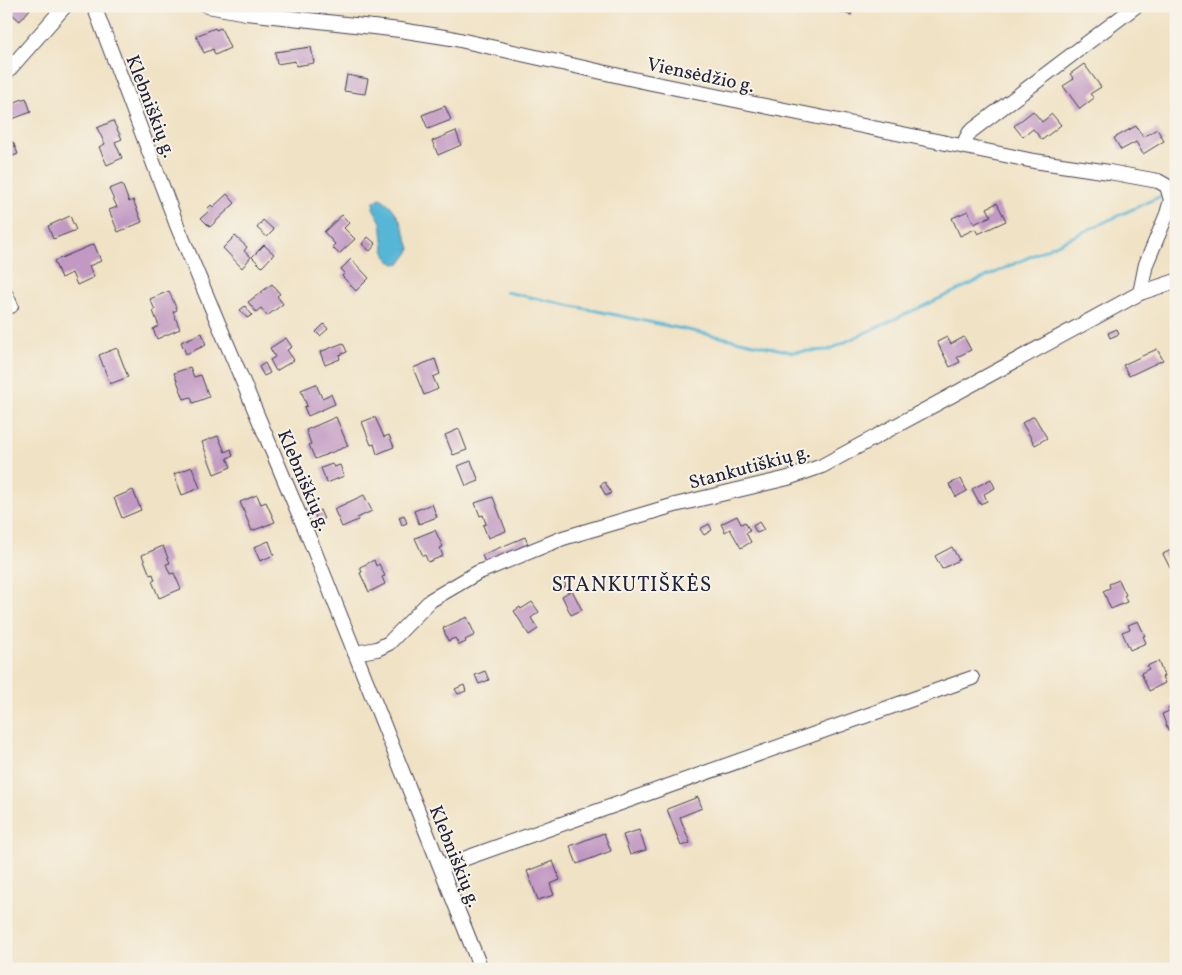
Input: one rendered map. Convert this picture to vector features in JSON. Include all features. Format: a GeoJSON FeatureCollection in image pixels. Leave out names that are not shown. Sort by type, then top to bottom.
{"type":"FeatureCollection","features":[{"type":"Feature","properties":{"kind":"street"},"geometry":{"type":"LineString","coordinates":[[6,73],[64,6]]}},
{"type":"Feature","properties":{"kind":"street","name":"Klebniškių g."},"geometry":{"type":"LineString","coordinates":[[94,6],[178,228],[312,545],[481,969]]}},
{"type":"Feature","properties":{"kind":"street","name":"Viensėdžio g."},"geometry":{"type":"LineString","coordinates":[[208,6],[246,13],[400,30],[451,38],[642,81],[1034,161],[1158,181],[1167,186],[1171,200],[1146,264],[1140,293]]}},
{"type":"Feature","properties":{"kind":"street"},"geometry":{"type":"LineString","coordinates":[[965,146],[970,132],[1136,6]]}},
{"type":"Feature","properties":{"kind":"street","name":"Stankutiškių g."},"geometry":{"type":"LineString","coordinates":[[355,653],[377,649],[389,643],[432,600],[477,573],[554,542],[675,506],[788,478],[822,466],[1140,293],[1176,281]]}},
{"type":"Feature","properties":{"kind":"street"},"geometry":{"type":"LineString","coordinates":[[441,867],[972,678]]}},
{"type":"Feature","properties":{"kind":"water"},"geometry":{"type":"Polygon","coordinates":[[[380,198],[392,207],[396,213],[410,248],[401,263],[395,264],[388,260],[384,249],[381,222],[373,208],[374,202],[380,198]]]}},
{"type":"Feature","properties":{"kind":"building"},"geometry":{"type":"Polygon","coordinates":[[[6,6],[27,6],[30,9],[20,21],[6,9],[6,6]]]}},
{"type":"Feature","properties":{"kind":"building"},"geometry":{"type":"Polygon","coordinates":[[[827,6],[853,6],[851,15],[827,8],[827,6]]]}},
{"type":"Feature","properties":{"kind":"building"},"geometry":{"type":"Polygon","coordinates":[[[215,28],[216,30],[221,28],[230,48],[215,55],[213,49],[204,53],[196,36],[215,28]]]}},
{"type":"Feature","properties":{"kind":"building"},"geometry":{"type":"Polygon","coordinates":[[[311,47],[314,63],[296,66],[295,61],[277,64],[275,52],[311,47]]]}},
{"type":"Feature","properties":{"kind":"building"},"geometry":{"type":"Polygon","coordinates":[[[1084,64],[1101,87],[1090,94],[1094,98],[1080,109],[1063,86],[1074,79],[1070,74],[1084,64]]]}},
{"type":"Feature","properties":{"kind":"building"},"geometry":{"type":"Polygon","coordinates":[[[347,75],[368,79],[365,94],[344,91],[347,75]]]}},
{"type":"Feature","properties":{"kind":"building"},"geometry":{"type":"Polygon","coordinates":[[[26,98],[31,112],[7,121],[6,105],[26,98]]]}},
{"type":"Feature","properties":{"kind":"building"},"geometry":{"type":"Polygon","coordinates":[[[445,106],[451,120],[428,129],[422,115],[445,106]]]}},
{"type":"Feature","properties":{"kind":"building"},"geometry":{"type":"Polygon","coordinates":[[[1033,111],[1042,122],[1052,114],[1061,125],[1042,140],[1033,129],[1023,137],[1014,126],[1033,111]]]}},
{"type":"Feature","properties":{"kind":"building"},"geometry":{"type":"Polygon","coordinates":[[[113,121],[122,139],[115,142],[122,158],[107,165],[99,147],[105,144],[97,128],[113,121]]]}},
{"type":"Feature","properties":{"kind":"building"},"geometry":{"type":"Polygon","coordinates":[[[1136,126],[1143,137],[1157,129],[1164,141],[1143,154],[1136,142],[1121,150],[1114,138],[1136,126]]]}},
{"type":"Feature","properties":{"kind":"building"},"geometry":{"type":"Polygon","coordinates":[[[456,131],[461,145],[438,155],[432,141],[456,131]]]}},
{"type":"Feature","properties":{"kind":"building"},"geometry":{"type":"Polygon","coordinates":[[[13,142],[18,154],[6,159],[6,145],[13,142]]]}},
{"type":"Feature","properties":{"kind":"building"},"geometry":{"type":"Polygon","coordinates":[[[122,184],[129,202],[133,200],[142,222],[118,232],[109,210],[117,207],[109,189],[122,184]]]}},
{"type":"Feature","properties":{"kind":"building"},"geometry":{"type":"Polygon","coordinates":[[[227,194],[235,203],[210,227],[201,218],[209,211],[207,209],[211,205],[213,207],[227,194]]]}},
{"type":"Feature","properties":{"kind":"building"},"geometry":{"type":"Polygon","coordinates":[[[997,203],[1006,221],[978,234],[975,229],[960,236],[952,218],[968,211],[974,224],[991,216],[987,208],[997,203]]]}},
{"type":"Feature","properties":{"kind":"building"},"geometry":{"type":"Polygon","coordinates":[[[342,215],[349,223],[344,228],[355,239],[339,254],[332,247],[335,244],[324,232],[342,215]]]}},
{"type":"Feature","properties":{"kind":"building"},"geometry":{"type":"Polygon","coordinates":[[[70,216],[76,230],[53,239],[48,226],[70,216]]]}},
{"type":"Feature","properties":{"kind":"building"},"geometry":{"type":"Polygon","coordinates":[[[263,220],[274,230],[267,237],[257,228],[263,220]]]}},
{"type":"Feature","properties":{"kind":"building"},"geometry":{"type":"Polygon","coordinates":[[[235,236],[247,247],[244,251],[251,257],[242,268],[223,248],[235,236]]]}},
{"type":"Feature","properties":{"kind":"building"},"geometry":{"type":"Polygon","coordinates":[[[368,237],[376,244],[370,251],[362,244],[368,237]]]}},
{"type":"Feature","properties":{"kind":"building"},"geometry":{"type":"Polygon","coordinates":[[[94,244],[101,261],[89,266],[94,277],[77,285],[72,273],[61,278],[54,261],[94,244]]]}},
{"type":"Feature","properties":{"kind":"building"},"geometry":{"type":"Polygon","coordinates":[[[264,245],[274,254],[262,267],[252,257],[264,245]]]}},
{"type":"Feature","properties":{"kind":"building"},"geometry":{"type":"Polygon","coordinates":[[[351,259],[369,278],[356,291],[342,276],[345,273],[341,269],[351,259]]]}},
{"type":"Feature","properties":{"kind":"building"},"geometry":{"type":"Polygon","coordinates":[[[272,284],[280,294],[277,296],[283,304],[267,316],[261,308],[256,312],[248,302],[272,284]]]}},
{"type":"Feature","properties":{"kind":"building"},"geometry":{"type":"Polygon","coordinates":[[[169,291],[177,310],[173,312],[180,329],[157,339],[153,329],[159,326],[150,299],[169,291]]]}},
{"type":"Feature","properties":{"kind":"building"},"geometry":{"type":"Polygon","coordinates":[[[245,306],[252,315],[247,318],[240,310],[245,306]]]}},
{"type":"Feature","properties":{"kind":"building"},"geometry":{"type":"Polygon","coordinates":[[[324,324],[328,329],[320,336],[316,332],[324,324]]]}},
{"type":"Feature","properties":{"kind":"building"},"geometry":{"type":"Polygon","coordinates":[[[1117,329],[1119,334],[1110,338],[1108,333],[1117,329]]]}},
{"type":"Feature","properties":{"kind":"building"},"geometry":{"type":"Polygon","coordinates":[[[202,333],[206,345],[186,354],[181,342],[202,333]]]}},
{"type":"Feature","properties":{"kind":"building"},"geometry":{"type":"Polygon","coordinates":[[[947,337],[951,344],[964,337],[971,350],[957,357],[960,362],[950,367],[937,342],[947,337]]]}},
{"type":"Feature","properties":{"kind":"building"},"geometry":{"type":"Polygon","coordinates":[[[286,338],[292,347],[287,350],[294,360],[276,371],[270,360],[275,357],[270,348],[286,338]]]}},
{"type":"Feature","properties":{"kind":"building"},"geometry":{"type":"Polygon","coordinates":[[[343,343],[347,352],[339,355],[340,359],[325,365],[320,352],[343,343]]]}},
{"type":"Feature","properties":{"kind":"building"},"geometry":{"type":"Polygon","coordinates":[[[117,348],[128,377],[110,384],[99,355],[117,348]]]}},
{"type":"Feature","properties":{"kind":"building"},"geometry":{"type":"Polygon","coordinates":[[[1157,349],[1163,360],[1129,376],[1123,365],[1157,349]]]}},
{"type":"Feature","properties":{"kind":"building"},"geometry":{"type":"Polygon","coordinates":[[[435,359],[440,374],[433,377],[438,389],[424,395],[413,368],[435,359]]]}},
{"type":"Feature","properties":{"kind":"building"},"geometry":{"type":"Polygon","coordinates":[[[265,363],[270,373],[264,376],[259,367],[265,363]]]}},
{"type":"Feature","properties":{"kind":"building"},"geometry":{"type":"Polygon","coordinates":[[[190,367],[194,377],[201,375],[209,397],[193,403],[191,397],[184,399],[174,373],[190,367]]]}},
{"type":"Feature","properties":{"kind":"building"},"geometry":{"type":"Polygon","coordinates":[[[316,384],[322,398],[331,394],[335,404],[308,416],[304,407],[307,406],[301,390],[316,384]]]}},
{"type":"Feature","properties":{"kind":"building"},"geometry":{"type":"Polygon","coordinates":[[[1034,416],[1047,438],[1035,445],[1022,423],[1034,416]]]}},
{"type":"Feature","properties":{"kind":"building"},"geometry":{"type":"Polygon","coordinates":[[[336,417],[348,446],[315,459],[309,445],[311,444],[306,430],[336,417]]]}},
{"type":"Feature","properties":{"kind":"building"},"geometry":{"type":"Polygon","coordinates":[[[375,417],[384,437],[389,435],[394,447],[377,454],[374,444],[371,445],[362,422],[375,417]]]}},
{"type":"Feature","properties":{"kind":"building"},"geometry":{"type":"Polygon","coordinates":[[[459,429],[467,450],[453,455],[445,435],[459,429]]]}},
{"type":"Feature","properties":{"kind":"building"},"geometry":{"type":"Polygon","coordinates":[[[218,436],[225,452],[231,449],[233,456],[227,458],[231,467],[214,474],[202,442],[218,436]]]}},
{"type":"Feature","properties":{"kind":"building"},"geometry":{"type":"Polygon","coordinates":[[[471,461],[479,481],[466,486],[458,466],[471,461]]]}},
{"type":"Feature","properties":{"kind":"building"},"geometry":{"type":"Polygon","coordinates":[[[332,464],[334,467],[340,465],[344,476],[327,483],[321,468],[332,464]]]}},
{"type":"Feature","properties":{"kind":"building"},"geometry":{"type":"Polygon","coordinates":[[[192,467],[200,488],[182,495],[174,474],[192,467]]]}},
{"type":"Feature","properties":{"kind":"building"},"geometry":{"type":"Polygon","coordinates":[[[961,479],[967,491],[956,497],[949,484],[961,479]]]}},
{"type":"Feature","properties":{"kind":"building"},"geometry":{"type":"Polygon","coordinates":[[[991,479],[995,488],[984,494],[987,501],[980,504],[972,489],[991,479]]]}},
{"type":"Feature","properties":{"kind":"building"},"geometry":{"type":"Polygon","coordinates":[[[605,482],[611,493],[606,496],[600,485],[605,482]]]}},
{"type":"Feature","properties":{"kind":"building"},"geometry":{"type":"Polygon","coordinates":[[[133,490],[141,510],[122,518],[114,498],[133,490]]]}},
{"type":"Feature","properties":{"kind":"building"},"geometry":{"type":"Polygon","coordinates":[[[257,495],[261,504],[266,502],[275,522],[252,531],[240,502],[257,495]]]}},
{"type":"Feature","properties":{"kind":"building"},"geometry":{"type":"Polygon","coordinates":[[[364,495],[372,511],[342,527],[334,509],[364,495]]]}},
{"type":"Feature","properties":{"kind":"building"},"geometry":{"type":"Polygon","coordinates":[[[493,497],[506,531],[488,538],[483,525],[486,524],[483,515],[480,516],[475,503],[493,497]]]}},
{"type":"Feature","properties":{"kind":"building"},"geometry":{"type":"Polygon","coordinates":[[[432,504],[437,517],[419,524],[414,511],[432,504]]]}},
{"type":"Feature","properties":{"kind":"building"},"geometry":{"type":"Polygon","coordinates":[[[320,510],[324,519],[317,521],[314,512],[320,510]]]}},
{"type":"Feature","properties":{"kind":"building"},"geometry":{"type":"Polygon","coordinates":[[[404,515],[407,523],[402,525],[399,517],[404,515]]]}},
{"type":"Feature","properties":{"kind":"building"},"geometry":{"type":"Polygon","coordinates":[[[737,516],[741,524],[745,522],[750,531],[746,533],[751,542],[741,548],[730,529],[725,532],[721,524],[737,516]]]}},
{"type":"Feature","properties":{"kind":"building"},"geometry":{"type":"Polygon","coordinates":[[[759,522],[764,530],[757,533],[753,526],[759,522]]]}},
{"type":"Feature","properties":{"kind":"building"},"geometry":{"type":"Polygon","coordinates":[[[709,524],[712,530],[704,535],[700,529],[709,524]]]}},
{"type":"Feature","properties":{"kind":"building"},"geometry":{"type":"Polygon","coordinates":[[[435,530],[443,547],[440,548],[443,556],[428,562],[425,555],[423,556],[415,538],[435,530]]]}},
{"type":"Feature","properties":{"kind":"building"},"geometry":{"type":"Polygon","coordinates":[[[525,537],[528,544],[485,563],[482,555],[525,537]]]}},
{"type":"Feature","properties":{"kind":"building"},"geometry":{"type":"Polygon","coordinates":[[[269,541],[274,555],[260,561],[254,547],[269,541]]]}},
{"type":"Feature","properties":{"kind":"building"},"geometry":{"type":"Polygon","coordinates":[[[163,546],[170,563],[166,564],[170,574],[174,573],[181,589],[159,598],[152,581],[155,580],[153,574],[150,575],[142,555],[163,546]]]}},
{"type":"Feature","properties":{"kind":"building"},"geometry":{"type":"Polygon","coordinates":[[[952,547],[959,560],[942,569],[935,556],[952,547]]]}},
{"type":"Feature","properties":{"kind":"building"},"geometry":{"type":"Polygon","coordinates":[[[1173,549],[1176,550],[1176,572],[1174,573],[1163,554],[1173,549]]]}},
{"type":"Feature","properties":{"kind":"building"},"geometry":{"type":"Polygon","coordinates":[[[374,560],[376,566],[379,564],[385,576],[382,577],[385,584],[369,592],[360,573],[362,572],[360,567],[374,560]]]}},
{"type":"Feature","properties":{"kind":"building"},"geometry":{"type":"Polygon","coordinates":[[[1119,580],[1127,602],[1111,609],[1103,591],[1110,588],[1109,584],[1119,580]]]}},
{"type":"Feature","properties":{"kind":"building"},"geometry":{"type":"Polygon","coordinates":[[[564,581],[566,586],[558,589],[556,585],[564,581]]]}},
{"type":"Feature","properties":{"kind":"building"},"geometry":{"type":"Polygon","coordinates":[[[572,590],[582,610],[571,615],[562,596],[572,590]]]}},
{"type":"Feature","properties":{"kind":"building"},"geometry":{"type":"Polygon","coordinates":[[[532,602],[539,612],[531,618],[538,629],[529,635],[514,611],[532,602]]]}},
{"type":"Feature","properties":{"kind":"building"},"geometry":{"type":"Polygon","coordinates":[[[467,617],[475,635],[459,645],[455,638],[448,641],[443,628],[467,617]]]}},
{"type":"Feature","properties":{"kind":"building"},"geometry":{"type":"Polygon","coordinates":[[[1138,621],[1146,643],[1130,650],[1122,632],[1130,629],[1128,625],[1138,621]]]}},
{"type":"Feature","properties":{"kind":"building"},"geometry":{"type":"Polygon","coordinates":[[[1158,661],[1165,683],[1149,691],[1141,673],[1149,669],[1147,666],[1158,661]]]}},
{"type":"Feature","properties":{"kind":"building"},"geometry":{"type":"Polygon","coordinates":[[[485,671],[489,680],[479,684],[475,675],[485,671]]]}},
{"type":"Feature","properties":{"kind":"building"},"geometry":{"type":"Polygon","coordinates":[[[464,685],[466,691],[458,694],[455,689],[464,685]]]}},
{"type":"Feature","properties":{"kind":"building"},"geometry":{"type":"Polygon","coordinates":[[[1176,704],[1176,729],[1169,732],[1162,714],[1169,711],[1168,708],[1176,704]]]}},
{"type":"Feature","properties":{"kind":"building"},"geometry":{"type":"Polygon","coordinates":[[[698,797],[702,808],[680,817],[690,843],[681,846],[667,809],[698,797]]]}},
{"type":"Feature","properties":{"kind":"building"},"geometry":{"type":"Polygon","coordinates":[[[639,830],[646,850],[630,855],[623,835],[639,830]]]}},
{"type":"Feature","properties":{"kind":"building"},"geometry":{"type":"Polygon","coordinates":[[[604,833],[611,851],[577,864],[570,846],[604,833]]]}},
{"type":"Feature","properties":{"kind":"building"},"geometry":{"type":"Polygon","coordinates":[[[553,861],[560,880],[550,884],[554,895],[538,900],[527,871],[553,861]]]}},
{"type":"Feature","properties":{"kind":"waterway"},"geometry":{"type":"LineString","coordinates":[[506,292],[792,352],[828,350],[1161,196]]}},
{"type":"Feature","properties":{"kind":"district","name":"STANKUTIŠKĖS"},"geometry":{"type":"Point","coordinates":[632,584]}}]}
